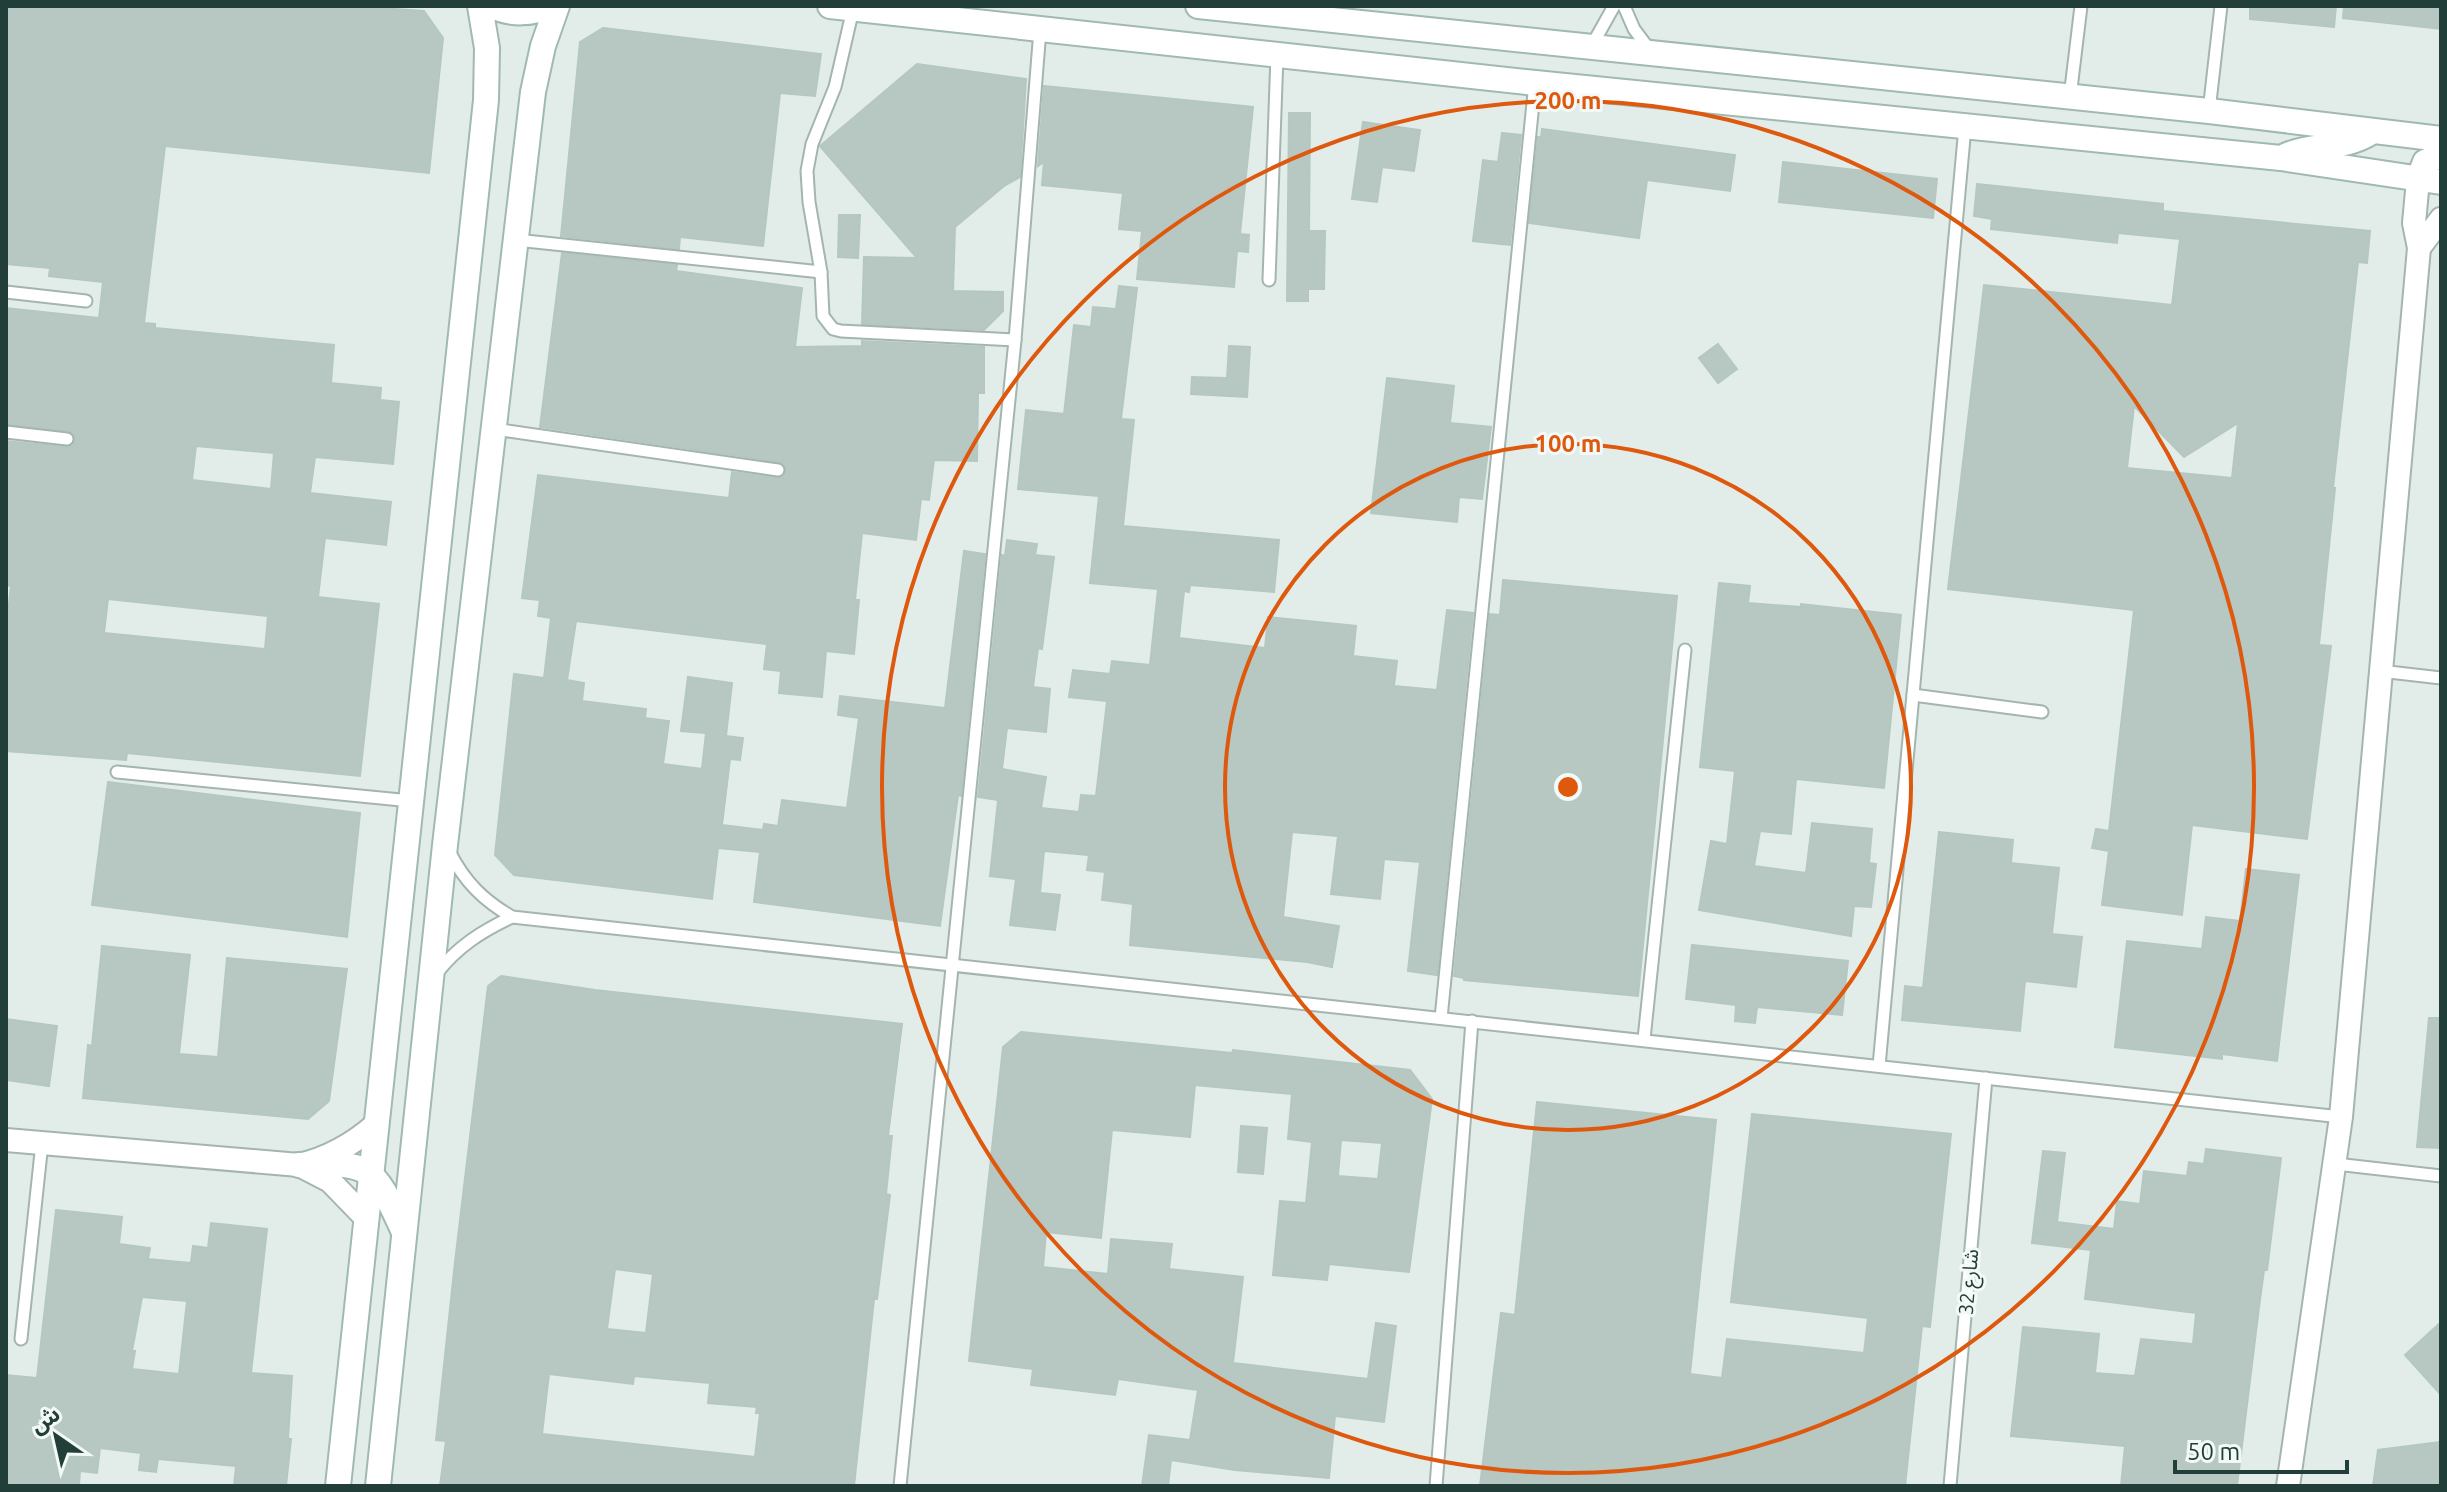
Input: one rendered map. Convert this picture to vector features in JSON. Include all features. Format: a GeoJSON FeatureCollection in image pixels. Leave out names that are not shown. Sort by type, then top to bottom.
{"type":"FeatureCollection","features":[{"type":"Feature","properties":{"kind":"main road"},"geometry":{"type":"LineString","coordinates":[[338,1486],[486,100],[487,48],[480,6]]}},
{"type":"Feature","properties":{"kind":"main road"},"geometry":{"type":"LineString","coordinates":[[492,6],[517,13],[539,11],[551,6]]}},
{"type":"Feature","properties":{"kind":"main road"},"geometry":{"type":"LineString","coordinates":[[378,1486],[445,845],[516,240],[537,69],[557,6]]}},
{"type":"Feature","properties":{"kind":"main road"},"geometry":{"type":"LineString","coordinates":[[1198,6],[2209,111],[2441,139]]}},
{"type":"Feature","properties":{"kind":"main road"},"geometry":{"type":"LineString","coordinates":[[842,8],[1535,83],[2281,158],[2429,181],[2425,162],[2441,155]]}},
{"type":"Feature","properties":{"kind":"main road"},"geometry":{"type":"LineString","coordinates":[[2281,158],[2299,151],[2349,142],[2373,130]]}},
{"type":"Feature","properties":{"kind":"main road"},"geometry":{"type":"LineString","coordinates":[[299,1165],[345,1163],[370,1172],[384,1189],[404,1233]]}},
{"type":"Feature","properties":{"kind":"street"},"geometry":{"type":"LineString","coordinates":[[2288,1486],[2336,1164],[2419,248],[2414,223],[2429,181]]}},
{"type":"Feature","properties":{"kind":"street"},"geometry":{"type":"LineString","coordinates":[[2419,248],[2441,219]]}},
{"type":"Feature","properties":{"kind":"street"},"geometry":{"type":"LineString","coordinates":[[6,1140],[299,1165],[332,1154],[375,1125]]}},
{"type":"Feature","properties":{"kind":"street"},"geometry":{"type":"LineString","coordinates":[[299,1165],[337,1186],[366,1218]]}},
{"type":"Feature","properties":{"kind":"lane"},"geometry":{"type":"LineString","coordinates":[[1591,47],[1614,6]]}},
{"type":"Feature","properties":{"kind":"lane"},"geometry":{"type":"LineString","coordinates":[[1624,6],[1634,29],[1652,52]]}},
{"type":"Feature","properties":{"kind":"lane"},"geometry":{"type":"LineString","coordinates":[[2070,98],[2081,6]]}},
{"type":"Feature","properties":{"kind":"lane"},"geometry":{"type":"LineString","coordinates":[[2209,111],[2221,6]]}},
{"type":"Feature","properties":{"kind":"lane"},"geometry":{"type":"LineString","coordinates":[[842,8],[835,87],[812,144],[807,171],[821,272],[823,316],[833,329],[841,331],[1015,340]]}},
{"type":"Feature","properties":{"kind":"lane"},"geometry":{"type":"LineString","coordinates":[[900,1486],[1015,340],[1040,30]]}},
{"type":"Feature","properties":{"kind":"lane"},"geometry":{"type":"LineString","coordinates":[[1269,280],[1277,54]]}},
{"type":"Feature","properties":{"kind":"lane"},"geometry":{"type":"LineString","coordinates":[[1441,1018],[1535,83]]}},
{"type":"Feature","properties":{"kind":"lane"},"geometry":{"type":"LineString","coordinates":[[1879,1066],[1965,127]]}},
{"type":"Feature","properties":{"kind":"lane"},"geometry":{"type":"LineString","coordinates":[[516,240],[821,272]]}},
{"type":"Feature","properties":{"kind":"lane"},"geometry":{"type":"LineString","coordinates":[[6,292],[86,301]]}},
{"type":"Feature","properties":{"kind":"lane"},"geometry":{"type":"LineString","coordinates":[[494,429],[778,470]]}},
{"type":"Feature","properties":{"kind":"lane"},"geometry":{"type":"LineString","coordinates":[[6,432],[67,439]]}},
{"type":"Feature","properties":{"kind":"lane"},"geometry":{"type":"LineString","coordinates":[[1644,1039],[1685,650]]}},
{"type":"Feature","properties":{"kind":"lane"},"geometry":{"type":"LineString","coordinates":[[2379,671],[2441,678]]}},
{"type":"Feature","properties":{"kind":"lane"},"geometry":{"type":"LineString","coordinates":[[1913,695],[2042,712]]}},
{"type":"Feature","properties":{"kind":"lane"},"geometry":{"type":"LineString","coordinates":[[117,772],[411,801]]}},
{"type":"Feature","properties":{"kind":"lane"},"geometry":{"type":"LineString","coordinates":[[445,845],[469,885],[482,898],[512,917],[2341,1117]]}},
{"type":"Feature","properties":{"kind":"lane"},"geometry":{"type":"LineString","coordinates":[[433,977],[462,946],[512,917]]}},
{"type":"Feature","properties":{"kind":"lane"},"geometry":{"type":"LineString","coordinates":[[1436,1486],[1472,1021]]}},
{"type":"Feature","properties":{"kind":"lane","name":"شارع 32"},"geometry":{"type":"LineString","coordinates":[[1950,1486],[1986,1078]]}},
{"type":"Feature","properties":{"kind":"lane"},"geometry":{"type":"LineString","coordinates":[[21,1339],[42,1143]]}},
{"type":"Feature","properties":{"kind":"lane"},"geometry":{"type":"LineString","coordinates":[[2336,1164],[2441,1176]]}},
{"type":"Feature","properties":{"kind":"building"},"geometry":{"type":"Polygon","coordinates":[[[6,6],[351,6],[424,11],[443,38],[429,173],[165,146],[144,323],[155,324],[155,328],[334,345],[331,383],[381,388],[380,400],[399,402],[393,464],[315,457],[310,493],[391,502],[386,545],[325,538],[318,597],[379,604],[360,776],[127,753],[126,760],[6,751],[6,629],[11,586],[6,585],[6,441],[67,447],[73,445],[75,439],[73,433],[68,431],[6,424],[6,308],[99,318],[103,282],[49,276],[50,268],[6,264],[6,6]],[[196,446],[192,480],[271,489],[274,453],[196,446]],[[108,599],[104,633],[265,649],[268,616],[108,599]]]}},
{"type":"Feature","properties":{"kind":"building"},"geometry":{"type":"Polygon","coordinates":[[[2250,6],[2336,6],[2334,27],[2250,19],[2250,6]]]}},
{"type":"Feature","properties":{"kind":"building"},"geometry":{"type":"Polygon","coordinates":[[[2344,6],[2441,6],[2441,29],[2343,18],[2344,6]]]}},
{"type":"Feature","properties":{"kind":"building"},"geometry":{"type":"Polygon","coordinates":[[[603,28],[821,54],[815,96],[780,93],[763,246],[680,237],[679,249],[561,236],[580,42],[603,28]]]}},
{"type":"Feature","properties":{"kind":"building"},"geometry":{"type":"Polygon","coordinates":[[[917,64],[1026,79],[1020,177],[1004,186],[955,227],[953,291],[1003,292],[1003,311],[984,330],[862,324],[864,257],[917,258],[820,146],[917,64]]]}},
{"type":"Feature","properties":{"kind":"building"},"geometry":{"type":"Polygon","coordinates":[[[1044,86],[1253,107],[1240,234],[1249,235],[1248,252],[1237,251],[1234,287],[1137,279],[1142,231],[1119,229],[1123,193],[1042,185],[1044,162],[1038,166],[1044,86]]]}},
{"type":"Feature","properties":{"kind":"building"},"geometry":{"type":"Polygon","coordinates":[[[1289,113],[1310,113],[1309,231],[1325,231],[1324,289],[1308,289],[1308,301],[1287,301],[1289,113]]]}},
{"type":"Feature","properties":{"kind":"building"},"geometry":{"type":"Polygon","coordinates":[[[1363,122],[1420,130],[1414,171],[1382,167],[1377,202],[1352,199],[1363,122]]]}},
{"type":"Feature","properties":{"kind":"building"},"geometry":{"type":"Polygon","coordinates":[[[1542,129],[1735,155],[1730,191],[1647,180],[1639,238],[1529,223],[1538,137],[1541,137],[1542,129]]]}},
{"type":"Feature","properties":{"kind":"building"},"geometry":{"type":"Polygon","coordinates":[[[1502,133],[1521,135],[1510,245],[1473,241],[1483,160],[1498,162],[1502,133]]]}},
{"type":"Feature","properties":{"kind":"building"},"geometry":{"type":"Polygon","coordinates":[[[1783,162],[1937,179],[1933,218],[1779,202],[1783,162]]]}},
{"type":"Feature","properties":{"kind":"building"},"geometry":{"type":"Polygon","coordinates":[[[1977,184],[2163,204],[2163,211],[2370,231],[2367,263],[2358,262],[2333,488],[2319,645],[2331,646],[2307,839],[2192,825],[2182,915],[2102,905],[2109,851],[2092,848],[2096,829],[2109,831],[2134,610],[1948,589],[1984,285],[2172,305],[2180,239],[2118,233],[2117,243],[1991,229],[1992,219],[1974,216],[1977,184]],[[2134,406],[2127,468],[2232,478],[2238,423],[2184,457],[2134,406]]]}},
{"type":"Feature","properties":{"kind":"building"},"geometry":{"type":"Polygon","coordinates":[[[839,215],[860,215],[858,258],[838,257],[839,215]]]}},
{"type":"Feature","properties":{"kind":"building"},"geometry":{"type":"Polygon","coordinates":[[[562,253],[677,265],[676,271],[802,288],[795,347],[862,346],[862,341],[984,347],[984,393],[978,393],[977,461],[934,460],[929,500],[921,499],[916,540],[862,533],[855,600],[859,600],[854,654],[826,651],[822,697],[779,693],[781,671],[764,669],[767,644],[576,621],[567,680],[584,683],[582,701],[646,709],[645,718],[669,721],[663,764],[702,769],[706,733],[681,731],[688,677],[732,683],[726,736],[743,738],[740,760],[730,759],[722,825],[763,830],[764,824],[778,826],[782,800],[847,808],[859,718],[838,715],[840,696],[945,708],[964,551],[985,554],[961,796],[958,795],[940,926],[754,902],[760,852],[718,848],[712,899],[514,875],[495,855],[514,674],[544,678],[551,618],[538,616],[540,600],[522,598],[538,475],[729,498],[732,472],[778,478],[784,476],[786,470],[784,464],[779,462],[540,427],[562,253]]]}},
{"type":"Feature","properties":{"kind":"building"},"geometry":{"type":"Polygon","coordinates":[[[1119,286],[1137,288],[1121,419],[1134,420],[1123,526],[1279,540],[1274,592],[1190,585],[1189,592],[1184,591],[1179,638],[1265,648],[1268,617],[1356,626],[1353,656],[1397,661],[1394,686],[1437,690],[1447,610],[1473,613],[1437,975],[1408,971],[1420,862],[1384,859],[1380,899],[1331,894],[1338,836],[1292,832],[1283,917],[1339,926],[1332,967],[1130,945],[1133,904],[1102,900],[1105,872],[1087,870],[1089,855],[1044,851],[1040,893],[1060,895],[1055,930],[1010,925],[1016,879],[990,876],[998,800],[978,797],[1002,555],[1005,556],[1007,540],[1037,544],[1035,555],[1054,557],[1042,649],[1038,648],[1033,687],[1050,689],[1046,732],[1007,728],[1002,769],[1046,777],[1041,808],[1079,812],[1081,795],[1096,796],[1107,701],[1069,697],[1073,670],[1110,674],[1112,661],[1150,665],[1158,589],[1090,583],[1099,496],[1018,489],[1026,410],[1064,414],[1074,325],[1091,327],[1093,307],[1116,309],[1119,286]]]}},
{"type":"Feature","properties":{"kind":"building"},"geometry":{"type":"Polygon","coordinates":[[[1718,344],[1737,369],[1718,383],[1699,358],[1718,344]]]}},
{"type":"Feature","properties":{"kind":"building"},"geometry":{"type":"Polygon","coordinates":[[[1229,346],[1250,347],[1247,397],[1191,394],[1192,377],[1227,378],[1229,346]]]}},
{"type":"Feature","properties":{"kind":"building"},"geometry":{"type":"Polygon","coordinates":[[[1387,378],[1454,386],[1450,423],[1491,427],[1482,499],[1459,497],[1457,522],[1371,513],[1387,378]]]}},
{"type":"Feature","properties":{"kind":"building"},"geometry":{"type":"Polygon","coordinates":[[[1503,580],[1677,596],[1638,996],[1464,980],[1454,976],[1490,614],[1500,615],[1503,580]]]}},
{"type":"Feature","properties":{"kind":"building"},"geometry":{"type":"Polygon","coordinates":[[[1719,583],[1750,586],[1748,603],[1801,607],[1801,604],[1901,615],[1884,788],[1796,779],[1791,834],[1760,831],[1754,866],[1806,873],[1812,823],[1872,829],[1869,863],[1876,864],[1871,907],[1854,906],[1851,936],[1699,910],[1711,841],[1727,844],[1735,771],[1700,767],[1719,583]]]}},
{"type":"Feature","properties":{"kind":"building"},"geometry":{"type":"Polygon","coordinates":[[[108,782],[360,813],[347,937],[92,905],[108,782]]]}},
{"type":"Feature","properties":{"kind":"building"},"geometry":{"type":"Polygon","coordinates":[[[1939,832],[2013,840],[2011,863],[2059,868],[2052,934],[2082,937],[2076,987],[2025,981],[2020,1031],[1902,1020],[1905,986],[1923,988],[1939,832]]]}},
{"type":"Feature","properties":{"kind":"building"},"geometry":{"type":"Polygon","coordinates":[[[2246,869],[2299,875],[2277,1061],[2222,1054],[2222,1059],[2115,1047],[2127,941],[2202,949],[2206,917],[2240,921],[2246,869]]]}},
{"type":"Feature","properties":{"kind":"building"},"geometry":{"type":"Polygon","coordinates":[[[1692,945],[1848,961],[1842,1015],[1757,1007],[1755,1023],[1735,1021],[1736,1005],[1686,999],[1692,945]]]}},
{"type":"Feature","properties":{"kind":"building"},"geometry":{"type":"Polygon","coordinates":[[[102,946],[190,955],[179,1054],[218,1057],[227,958],[347,969],[329,1101],[308,1119],[83,1098],[88,1045],[92,1046],[102,946]]]}},
{"type":"Feature","properties":{"kind":"building"},"geometry":{"type":"Polygon","coordinates":[[[501,976],[595,990],[902,1024],[888,1136],[892,1136],[886,1194],[890,1195],[877,1299],[874,1299],[854,1486],[440,1486],[446,1441],[436,1440],[488,986],[501,976]],[[615,1269],[607,1329],[646,1333],[653,1274],[615,1269]],[[549,1374],[542,1434],[755,1457],[760,1413],[756,1413],[757,1407],[708,1403],[710,1383],[634,1376],[633,1384],[549,1374]]]}},
{"type":"Feature","properties":{"kind":"building"},"geometry":{"type":"Polygon","coordinates":[[[2429,1018],[2441,1018],[2441,1148],[2417,1147],[2429,1018]]]}},
{"type":"Feature","properties":{"kind":"building"},"geometry":{"type":"Polygon","coordinates":[[[6,1019],[57,1026],[49,1086],[6,1080],[6,1019]]]}},
{"type":"Feature","properties":{"kind":"building"},"geometry":{"type":"Polygon","coordinates":[[[1021,1032],[1232,1053],[1233,1050],[1410,1070],[1432,1099],[1409,1272],[1329,1264],[1327,1280],[1273,1275],[1280,1201],[1306,1203],[1312,1142],[1288,1139],[1292,1094],[1195,1085],[1190,1137],[1112,1130],[1101,1238],[1046,1232],[1043,1267],[1108,1274],[1111,1239],[1172,1244],[1169,1269],[1243,1277],[1233,1363],[1368,1379],[1376,1323],[1396,1326],[1384,1422],[1335,1416],[1329,1478],[1235,1470],[1171,1460],[1168,1486],[1142,1486],[1149,1435],[1190,1440],[1198,1390],[1118,1379],[1115,1395],[1031,1385],[1033,1369],[969,1361],[1003,1047],[1021,1032]],[[1341,1140],[1338,1176],[1378,1179],[1382,1143],[1341,1140]]]}},
{"type":"Feature","properties":{"kind":"building"},"geometry":{"type":"Polygon","coordinates":[[[1537,1102],[1716,1120],[1690,1374],[1722,1378],[1727,1339],[1864,1353],[1868,1318],[1731,1302],[1752,1114],[1951,1134],[1930,1327],[1922,1326],[1905,1486],[1480,1486],[1501,1313],[1515,1315],[1537,1102]]]}},
{"type":"Feature","properties":{"kind":"building"},"geometry":{"type":"Polygon","coordinates":[[[1241,1126],[1267,1128],[1263,1174],[1238,1172],[1241,1126]]]}},
{"type":"Feature","properties":{"kind":"building"},"geometry":{"type":"Polygon","coordinates":[[[2206,1149],[2281,1158],[2237,1486],[2121,1486],[2125,1446],[2011,1436],[2023,1327],[2099,1334],[2095,1373],[2135,1376],[2141,1339],[2193,1344],[2196,1313],[2085,1299],[2091,1250],[2032,1243],[2043,1151],[2065,1153],[2057,1222],[2114,1229],[2117,1201],[2140,1204],[2144,1171],[2187,1176],[2189,1162],[2204,1164],[2206,1149]]]}},
{"type":"Feature","properties":{"kind":"building"},"geometry":{"type":"Polygon","coordinates":[[[56,1210],[122,1217],[119,1244],[150,1248],[148,1259],[191,1263],[193,1246],[208,1248],[211,1223],[267,1229],[251,1373],[292,1376],[288,1439],[291,1439],[286,1486],[234,1486],[236,1466],[158,1459],[156,1472],[139,1470],[141,1453],[100,1448],[97,1473],[80,1471],[79,1486],[6,1486],[6,1375],[37,1378],[56,1210]],[[142,1297],[132,1351],[135,1351],[132,1369],[179,1374],[187,1301],[142,1297]]]}},
{"type":"Feature","properties":{"kind":"building"},"geometry":{"type":"Polygon","coordinates":[[[2441,1322],[2441,1395],[2405,1355],[2441,1322]]]}},
{"type":"Feature","properties":{"kind":"building"},"geometry":{"type":"Polygon","coordinates":[[[2441,1442],[2441,1486],[2373,1486],[2378,1450],[2441,1442]]]}}]}
